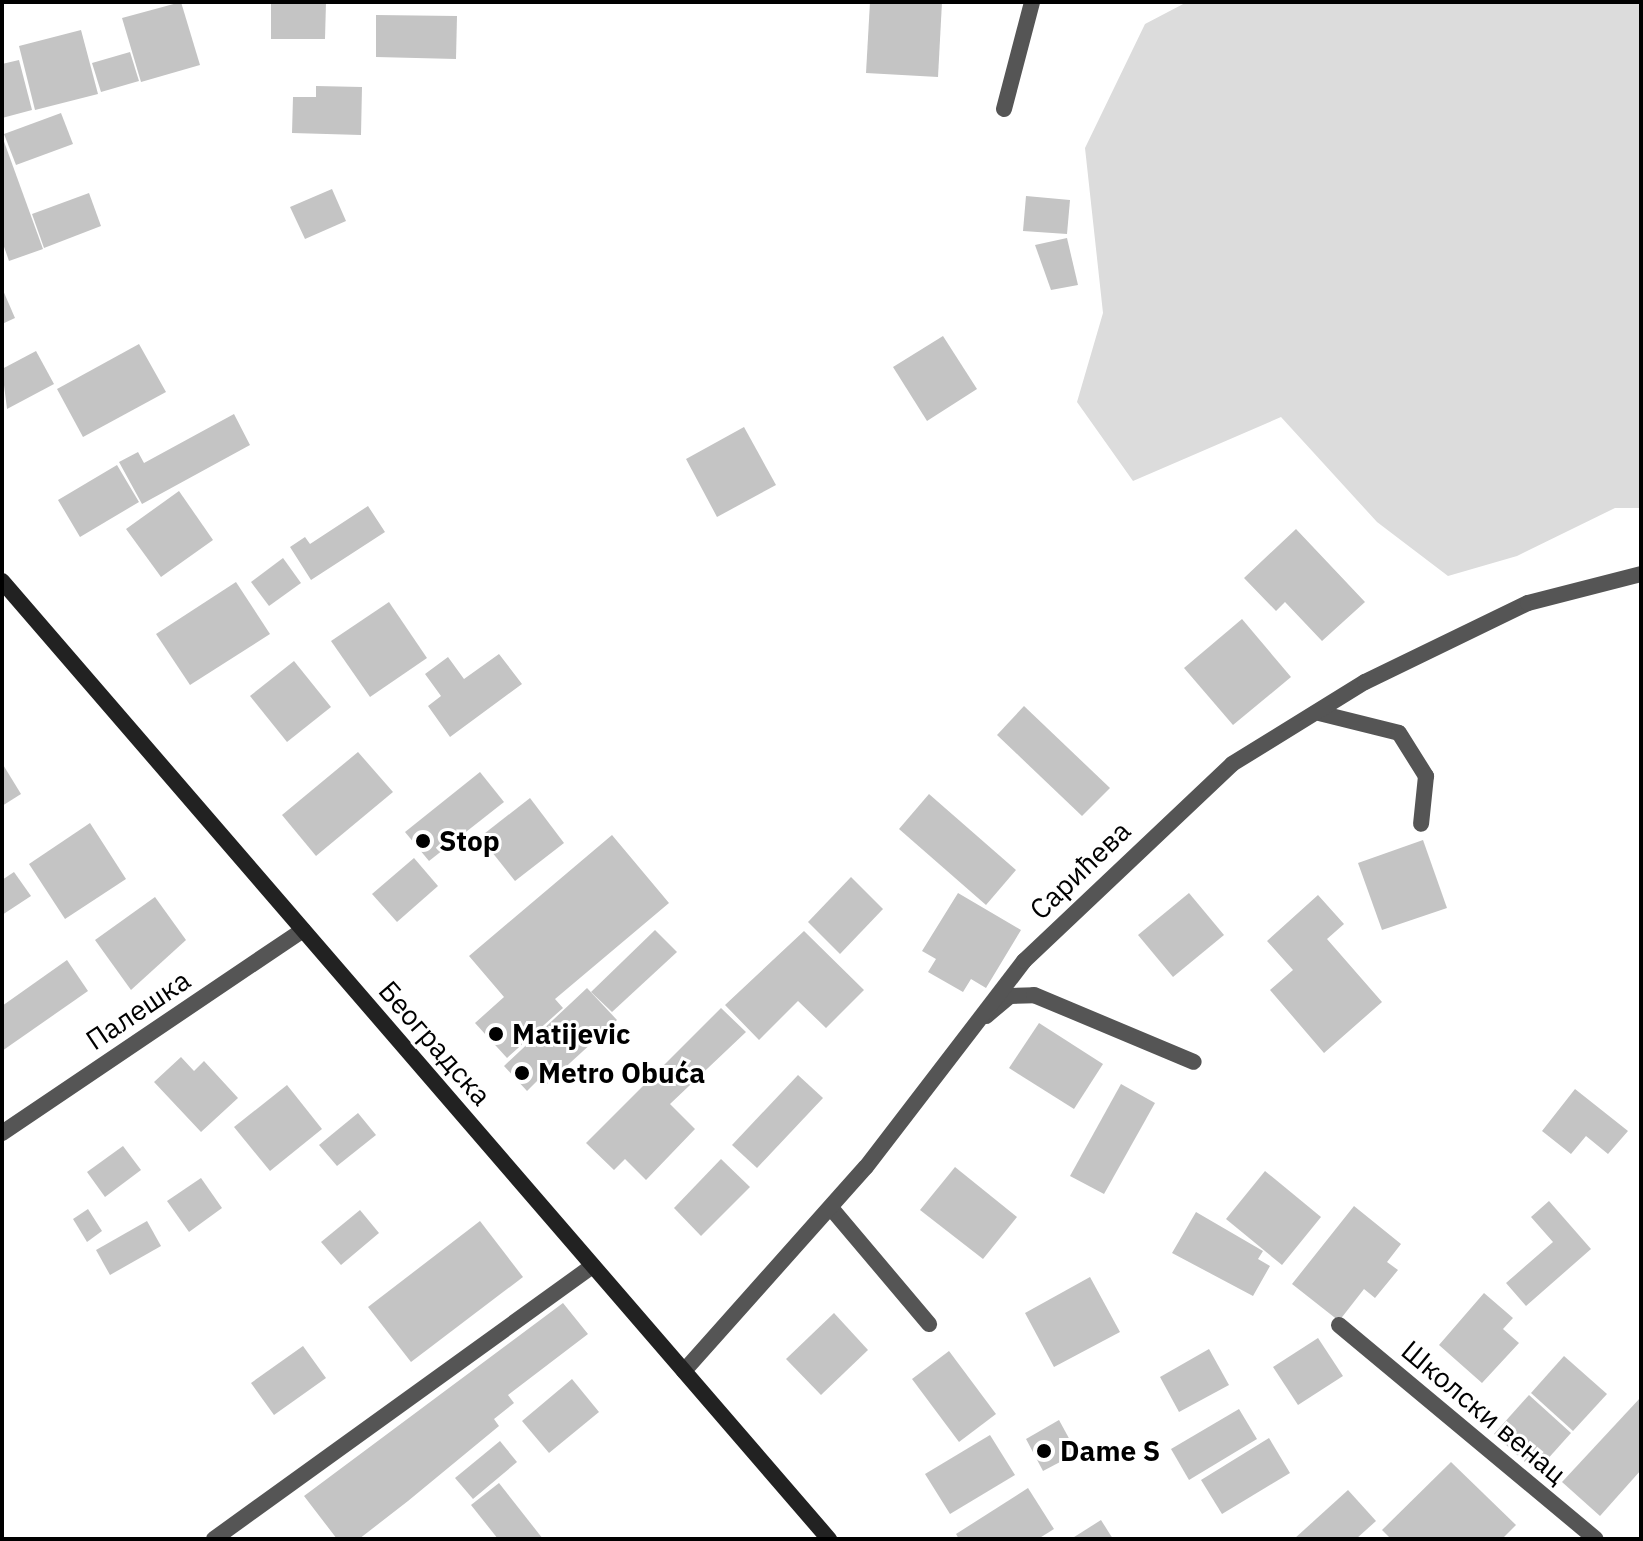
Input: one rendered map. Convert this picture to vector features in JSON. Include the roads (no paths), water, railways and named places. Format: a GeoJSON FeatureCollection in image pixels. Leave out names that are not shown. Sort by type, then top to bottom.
{"type":"FeatureCollection","features":[{"type":"Feature","properties":{"kind":"main road","name":"Београдска"},"geometry":{"type":"LineString","coordinates":[[2,581],[829,1539]]}},
{"type":"Feature","properties":{"kind":"street"},"geometry":{"type":"LineString","coordinates":[[1004,109],[1032,2]]}},
{"type":"Feature","properties":{"kind":"street","name":"Сарићева"},"geometry":{"type":"LineString","coordinates":[[684,1371],[831,1208],[985,1017],[1024,961],[1122,862],[1232,764],[1319,713],[1528,603],[1641,574]]}},
{"type":"Feature","properties":{"kind":"street"},"geometry":{"type":"LineString","coordinates":[[1319,713],[1399,733],[1426,776],[1421,824]]}},
{"type":"Feature","properties":{"kind":"street","name":"Палешка"},"geometry":{"type":"LineString","coordinates":[[2,1133],[303,930]]}},
{"type":"Feature","properties":{"kind":"street"},"geometry":{"type":"LineString","coordinates":[[985,1017],[1010,996],[1034,995],[1194,1062]]}},
{"type":"Feature","properties":{"kind":"street"},"geometry":{"type":"LineString","coordinates":[[831,1208],[929,1324]]}},
{"type":"Feature","properties":{"kind":"street"},"geometry":{"type":"LineString","coordinates":[[214,1539],[593,1266]]}},
{"type":"Feature","properties":{"kind":"street","name":"Школски венац"},"geometry":{"type":"LineString","coordinates":[[1339,1325],[1596,1539]]}},
{"type":"Feature","properties":{"kind":"place","name":"Stop"},"geometry":{"type":"Point","coordinates":[423,841]}},
{"type":"Feature","properties":{"kind":"place","name":"Matijevic"},"geometry":{"type":"Point","coordinates":[496,1034]}},
{"type":"Feature","properties":{"kind":"place","name":"Metro Obuća"},"geometry":{"type":"Point","coordinates":[522,1073]}},
{"type":"Feature","properties":{"kind":"place","name":"Dame S"},"geometry":{"type":"Point","coordinates":[1044,1451]}}]}
